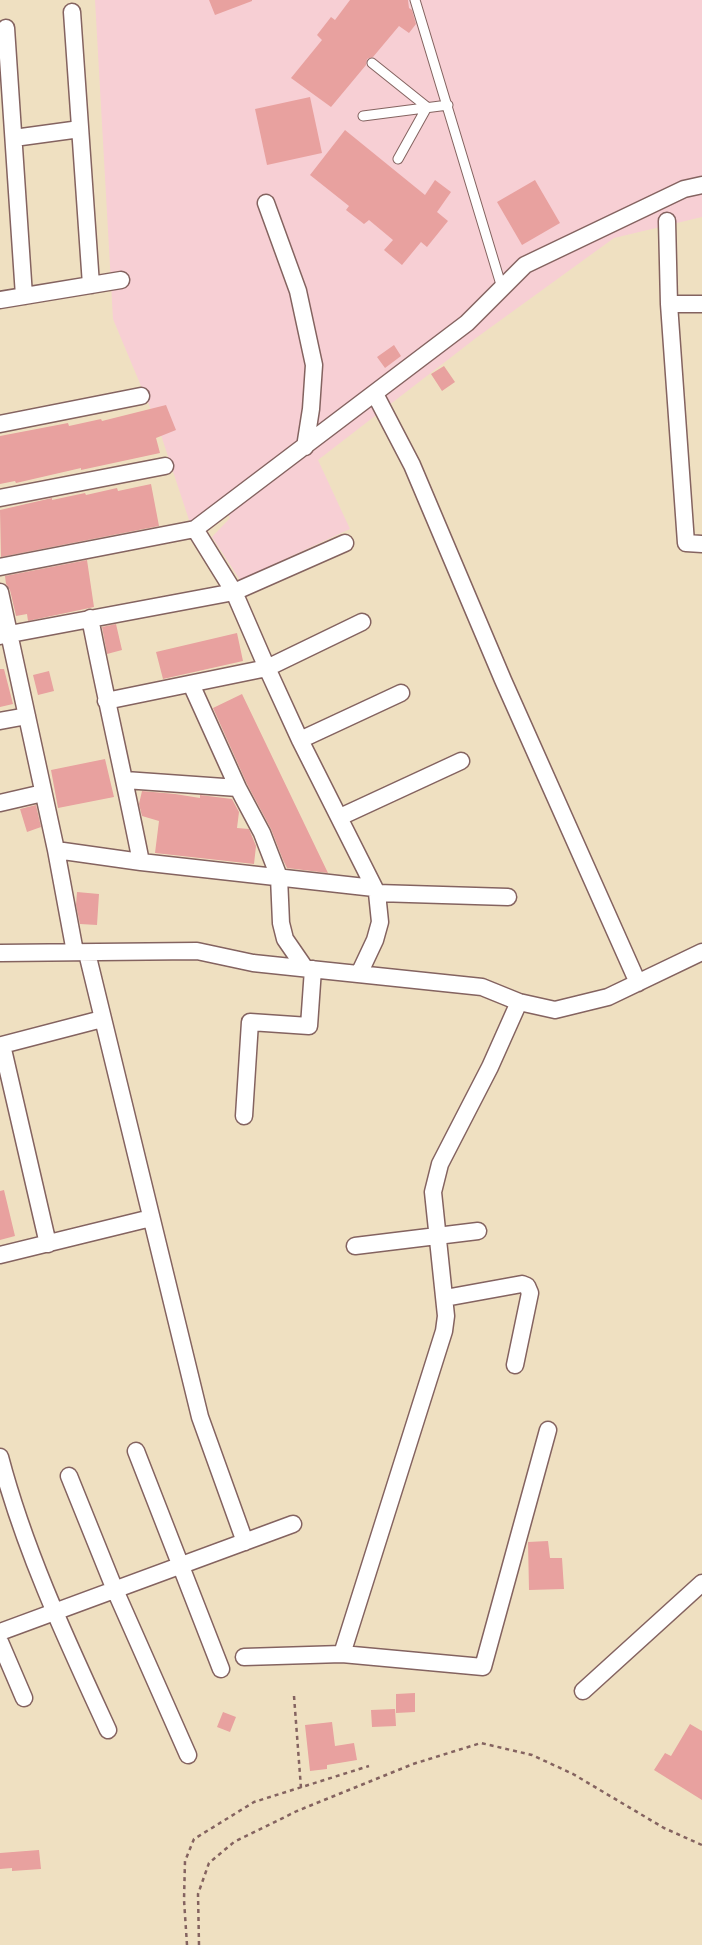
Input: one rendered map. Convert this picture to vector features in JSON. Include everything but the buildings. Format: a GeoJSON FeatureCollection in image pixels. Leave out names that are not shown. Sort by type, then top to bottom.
{"type":"FeatureCollection","features":[{"type":"Feature","properties":{"kind":"street"},"geometry":{"type":"LineString","coordinates":[[72,12],[91,285]]}},
{"type":"Feature","properties":{"kind":"street"},"geometry":{"type":"LineString","coordinates":[[6,28],[24,296]]}},
{"type":"Feature","properties":{"kind":"street"},"geometry":{"type":"LineString","coordinates":[[14,138],[80,129]]}},
{"type":"Feature","properties":{"kind":"street"},"geometry":{"type":"LineString","coordinates":[[0,567],[194,529],[467,323],[525,265],[684,189],[702,185]]}},
{"type":"Feature","properties":{"kind":"street"},"geometry":{"type":"LineString","coordinates":[[266,203],[298,291],[314,365],[311,408],[305,447]]}},
{"type":"Feature","properties":{"kind":"street"},"geometry":{"type":"LineString","coordinates":[[667,221],[669,304],[686,543],[702,544]]}},
{"type":"Feature","properties":{"kind":"street"},"geometry":{"type":"LineString","coordinates":[[0,300],[121,280]]}},
{"type":"Feature","properties":{"kind":"street"},"geometry":{"type":"LineString","coordinates":[[669,304],[702,304]]}},
{"type":"Feature","properties":{"kind":"street"},"geometry":{"type":"LineString","coordinates":[[375,394],[412,465],[503,680],[638,983]]}},
{"type":"Feature","properties":{"kind":"street"},"geometry":{"type":"LineString","coordinates":[[0,424],[141,396]]}},
{"type":"Feature","properties":{"kind":"street"},"geometry":{"type":"LineString","coordinates":[[0,498],[165,466]]}},
{"type":"Feature","properties":{"kind":"street"},"geometry":{"type":"LineString","coordinates":[[194,529],[234,592],[300,740],[375,891],[380,922],[375,940],[359,974]]}},
{"type":"Feature","properties":{"kind":"street"},"geometry":{"type":"LineString","coordinates":[[5,634],[234,592],[345,543]]}},
{"type":"Feature","properties":{"kind":"street"},"geometry":{"type":"LineString","coordinates":[[0,592],[5,634],[27,716],[56,850],[81,952],[102,1019],[200,1417],[245,1542]]}},
{"type":"Feature","properties":{"kind":"street"},"geometry":{"type":"LineString","coordinates":[[90,618],[106,701],[142,862]]}},
{"type":"Feature","properties":{"kind":"street"},"geometry":{"type":"LineString","coordinates":[[106,701],[267,668],[362,622]]}},
{"type":"Feature","properties":{"kind":"street"},"geometry":{"type":"LineString","coordinates":[[192,684],[238,788],[262,833],[279,877],[281,923],[285,939],[309,969],[309,1026],[250,1022],[244,1116]]}},
{"type":"Feature","properties":{"kind":"street"},"geometry":{"type":"LineString","coordinates":[[300,740],[401,693]]}},
{"type":"Feature","properties":{"kind":"street"},"geometry":{"type":"LineString","coordinates":[[0,721],[27,716]]}},
{"type":"Feature","properties":{"kind":"street"},"geometry":{"type":"LineString","coordinates":[[340,818],[461,762]]}},
{"type":"Feature","properties":{"kind":"street"},"geometry":{"type":"LineString","coordinates":[[125,780],[238,788]]}},
{"type":"Feature","properties":{"kind":"street"},"geometry":{"type":"LineString","coordinates":[[0,803],[43,793]]}},
{"type":"Feature","properties":{"kind":"street"},"geometry":{"type":"LineString","coordinates":[[56,850],[142,862],[279,877],[375,891],[508,897]]}},
{"type":"Feature","properties":{"kind":"street"},"geometry":{"type":"LineString","coordinates":[[0,953],[197,951],[253,963],[482,987],[519,1002],[555,1010],[608,997],[702,952]]}},
{"type":"Feature","properties":{"kind":"street"},"geometry":{"type":"LineString","coordinates":[[342,1654],[444,1331],[446,1316],[445,1298],[433,1192],[436,1177],[519,1002]]}},
{"type":"Feature","properties":{"kind":"street"},"geometry":{"type":"LineString","coordinates":[[48,1244],[2,1045],[102,1019]]}},
{"type":"Feature","properties":{"kind":"street"},"geometry":{"type":"LineString","coordinates":[[0,1255],[152,1218]]}},
{"type":"Feature","properties":{"kind":"street"},"geometry":{"type":"LineString","coordinates":[[354,1246],[478,1231]]}},
{"type":"Feature","properties":{"kind":"street"},"geometry":{"type":"LineString","coordinates":[[445,1298],[522,1284],[527,1286],[530,1293],[515,1365]]}},
{"type":"Feature","properties":{"kind":"street"},"geometry":{"type":"LineString","coordinates":[[244,1657],[342,1654],[483,1667],[548,1430]]}},
{"type":"Feature","properties":{"kind":"street"},"geometry":{"type":"LineString","coordinates":[[136,1451],[182,1565],[220,1669]]}},
{"type":"Feature","properties":{"kind":"street"},"geometry":{"type":"LineString","coordinates":[[0,1457],[12,1502],[53,1612],[108,1730]]}},
{"type":"Feature","properties":{"kind":"street"},"geometry":{"type":"LineString","coordinates":[[69,1476],[115,1590],[188,1755]]}},
{"type":"Feature","properties":{"kind":"street"},"geometry":{"type":"LineString","coordinates":[[0,1632],[293,1524]]}},
{"type":"Feature","properties":{"kind":"street"},"geometry":{"type":"LineString","coordinates":[[583,1691],[702,1583]]}},
{"type":"Feature","properties":{"kind":"street"},"geometry":{"type":"LineString","coordinates":[[0,1642],[24,1698]]}},
{"type":"Feature","properties":{"kind":"lane"},"geometry":{"type":"LineString","coordinates":[[416,0],[502,288]]}},
{"type":"Feature","properties":{"kind":"lane"},"geometry":{"type":"LineString","coordinates":[[372,63],[427,107]]}},
{"type":"Feature","properties":{"kind":"lane"},"geometry":{"type":"LineString","coordinates":[[363,116],[448,105]]}},
{"type":"Feature","properties":{"kind":"lane"},"geometry":{"type":"LineString","coordinates":[[398,158],[427,107]]}},
{"type":"Feature","properties":{"kind":"path"},"geometry":{"type":"LineString","coordinates":[[294,1696],[301,1788]]}},
{"type":"Feature","properties":{"kind":"path"},"geometry":{"type":"LineString","coordinates":[[199,1945],[198,1894],[209,1863],[234,1842],[297,1811],[413,1764],[481,1743],[532,1755],[573,1774],[664,1828],[702,1845]]}},
{"type":"Feature","properties":{"kind":"path"},"geometry":{"type":"LineString","coordinates":[[187,1945],[184,1900],[185,1861],[194,1839],[254,1802],[369,1766]]}},
{"type":"Feature","properties":{"kind":"shaded area"},"geometry":{"type":"Polygon","coordinates":[[[95,0],[702,0],[702,217],[614,238],[476,338],[318,460],[350,529],[240,580],[212,537],[230,518],[223,504],[190,523],[159,429],[113,319],[95,0]]]}}]}
